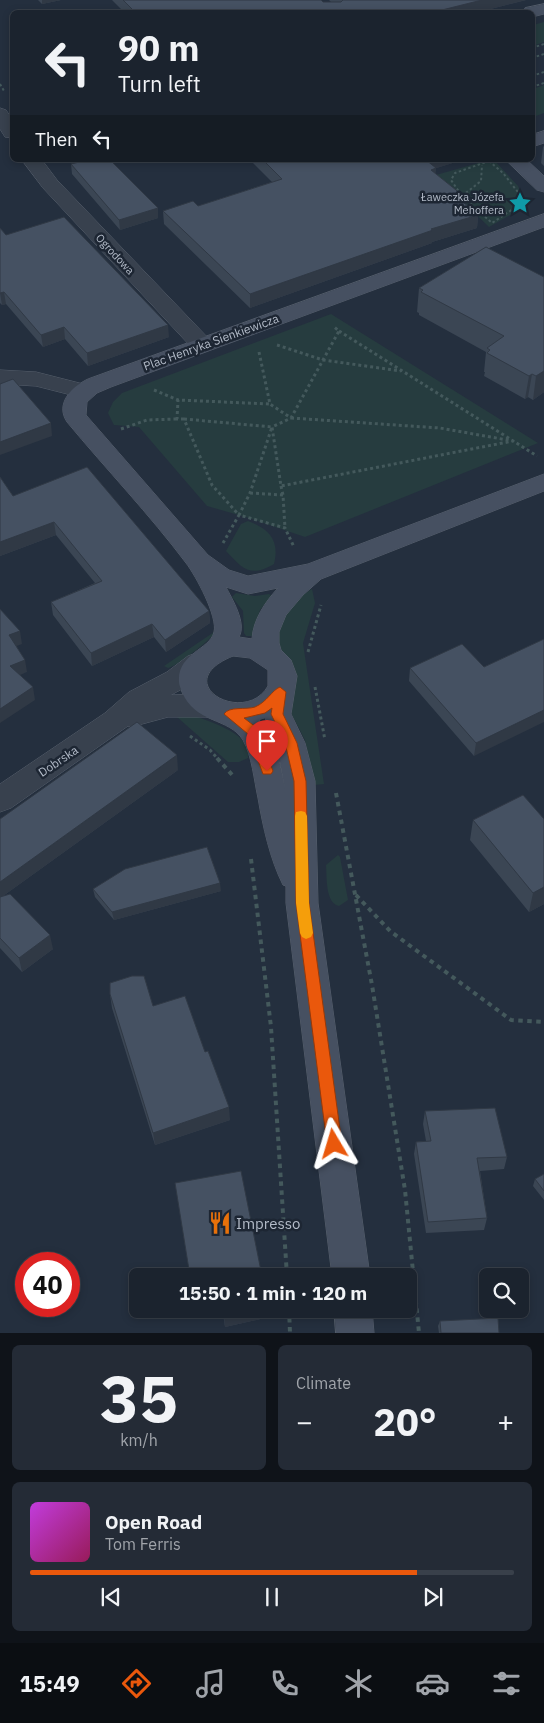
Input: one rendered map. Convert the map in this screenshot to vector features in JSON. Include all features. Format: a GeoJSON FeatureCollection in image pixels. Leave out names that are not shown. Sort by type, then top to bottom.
{"type":"FeatureCollection","features":[{"type":"Feature","properties":{"kind":"street"},"geometry":{"type":"LineString","coordinates":[[0,114],[10,130]]}},
{"type":"Feature","properties":{"kind":"street","name":"Ogrodowa"},"geometry":{"type":"LineString","coordinates":[[34,162],[50,184],[202,345]]}},
{"type":"Feature","properties":{"kind":"street"},"geometry":{"type":"LineString","coordinates":[[510,167],[544,186]]}},
{"type":"Feature","properties":{"kind":"street","name":"Plac Henryka Sienkiewicza"},"geometry":{"type":"LineString","coordinates":[[83,391],[110,379],[544,220]]}},
{"type":"Feature","properties":{"kind":"street"},"geometry":{"type":"LineString","coordinates":[[0,377],[36,379],[83,391],[75,400],[73,409],[75,417],[198,560],[225,612],[228,633],[192,674],[192,685],[197,697],[252,731],[259,744],[267,771],[277,822],[302,903]]}},
{"type":"Feature","properties":{"kind":"street"},"geometry":{"type":"LineString","coordinates":[[198,560],[220,576],[248,585],[312,573],[544,482]]}},
{"type":"Feature","properties":{"kind":"street"},"geometry":{"type":"LineString","coordinates":[[312,573],[293,588],[272,615],[264,646],[282,672],[283,682],[277,714],[291,743],[300,781],[302,903],[350,1268]]}},
{"type":"Feature","properties":{"kind":"street"},"geometry":{"type":"LineString","coordinates":[[208,656],[231,646],[258,649],[269,655]]}},
{"type":"Feature","properties":{"kind":"street","name":"Dobrska"},"geometry":{"type":"LineString","coordinates":[[0,800],[115,721],[138,700],[177,679],[208,656]]}},
{"type":"Feature","properties":{"kind":"street"},"geometry":{"type":"LineString","coordinates":[[218,710],[246,714],[272,702],[280,692]]}},
{"type":"Feature","properties":{"kind":"street","name":"Dobrska"},"geometry":{"type":"LineString","coordinates":[[115,721],[156,708],[180,704],[218,710]]}},
{"type":"Feature","properties":{"kind":"street"},"geometry":{"type":"LineString","coordinates":[[354,1318],[355,1333]]}},
{"type":"Feature","properties":{"kind":"path"},"geometry":{"type":"LineString","coordinates":[[487,162],[453,174],[452,183],[462,196],[491,224],[503,218],[518,206],[521,196],[509,180]]}},
{"type":"Feature","properties":{"kind":"path"},"geometry":{"type":"LineString","coordinates":[[492,162],[510,167]]}},
{"type":"Feature","properties":{"kind":"path"},"geometry":{"type":"LineString","coordinates":[[462,196],[481,181],[482,165]]}},
{"type":"Feature","properties":{"kind":"path"},"geometry":{"type":"LineString","coordinates":[[327,321],[339,331],[401,371],[544,460]]}},
{"type":"Feature","properties":{"kind":"path"},"geometry":{"type":"LineString","coordinates":[[291,418],[339,331]]}},
{"type":"Feature","properties":{"kind":"path"},"geometry":{"type":"LineString","coordinates":[[276,345],[323,360],[401,371]]}},
{"type":"Feature","properties":{"kind":"path"},"geometry":{"type":"LineString","coordinates":[[259,349],[270,404]]}},
{"type":"Feature","properties":{"kind":"path"},"geometry":{"type":"LineString","coordinates":[[150,387],[155,391],[178,400],[270,404],[291,418]]}},
{"type":"Feature","properties":{"kind":"path"},"geometry":{"type":"LineString","coordinates":[[177,419],[178,400]]}},
{"type":"Feature","properties":{"kind":"path"},"geometry":{"type":"LineString","coordinates":[[116,431],[147,420],[184,419],[272,427],[291,418],[440,428],[513,441]]}},
{"type":"Feature","properties":{"kind":"path"},"geometry":{"type":"LineString","coordinates":[[184,419],[212,485],[239,515],[284,528]]}},
{"type":"Feature","properties":{"kind":"path"},"geometry":{"type":"LineString","coordinates":[[272,427],[281,486],[284,528],[300,559],[324,588],[328,596],[322,601],[308,651],[310,661]]}},
{"type":"Feature","properties":{"kind":"path"},"geometry":{"type":"LineString","coordinates":[[222,544],[250,492],[272,427]]}},
{"type":"Feature","properties":{"kind":"path"},"geometry":{"type":"LineString","coordinates":[[281,486],[513,441]]}},
{"type":"Feature","properties":{"kind":"path"},"geometry":{"type":"LineString","coordinates":[[250,492],[282,495]]}},
{"type":"Feature","properties":{"kind":"path"},"geometry":{"type":"LineString","coordinates":[[314,680],[327,746]]}},
{"type":"Feature","properties":{"kind":"path"},"geometry":{"type":"LineString","coordinates":[[187,734],[210,750],[233,774],[236,783]]}},
{"type":"Feature","properties":{"kind":"path"},"geometry":{"type":"LineString","coordinates":[[334,784],[355,894],[405,1190],[419,1333]]}},
{"type":"Feature","properties":{"kind":"path"},"geometry":{"type":"LineString","coordinates":[[250,850],[271,1027],[286,1268]]}},
{"type":"Feature","properties":{"kind":"path"},"geometry":{"type":"LineString","coordinates":[[355,894],[390,931],[511,1020],[544,1022]]}},
{"type":"Feature","properties":{"kind":"path"},"geometry":{"type":"LineString","coordinates":[[289,1318],[290,1333]]}},
{"type":"Feature","properties":{"kind":"green space"},"geometry":{"type":"Polygon","coordinates":[[[544,22],[544,42],[535,45],[535,24],[544,22]]]}},
{"type":"Feature","properties":{"kind":"green space"},"geometry":{"type":"Polygon","coordinates":[[[544,85],[544,113],[535,116],[535,88],[544,85]]]}},
{"type":"Feature","properties":{"kind":"green space"},"geometry":{"type":"Polygon","coordinates":[[[482,162],[496,162],[518,186],[524,200],[519,210],[489,227],[436,175],[482,162]]]}},
{"type":"Feature","properties":{"kind":"green space"},"geometry":{"type":"Polygon","coordinates":[[[331,314],[538,443],[305,537],[207,506],[139,427],[114,425],[108,413],[113,402],[122,393],[331,314]]]}},
{"type":"Feature","properties":{"kind":"green space"},"geometry":{"type":"Polygon","coordinates":[[[248,521],[267,532],[274,542],[274,564],[266,568],[253,571],[247,570],[237,563],[226,551],[241,524],[248,521]]]}},
{"type":"Feature","properties":{"kind":"green space"},"geometry":{"type":"Polygon","coordinates":[[[312,589],[315,603],[303,643],[324,784],[314,785],[305,740],[292,715],[278,644],[283,619],[292,605],[312,589]]]}},
{"type":"Feature","properties":{"kind":"green space"},"geometry":{"type":"Polygon","coordinates":[[[236,593],[255,596],[269,594],[272,596],[260,610],[252,636],[246,636],[244,633],[243,611],[232,597],[236,593]]]}},
{"type":"Feature","properties":{"kind":"green space"},"geometry":{"type":"Polygon","coordinates":[[[217,630],[187,657],[168,668],[164,666],[217,630]]]}},
{"type":"Feature","properties":{"kind":"green space"},"geometry":{"type":"Polygon","coordinates":[[[190,714],[227,729],[236,735],[243,741],[247,749],[248,758],[239,762],[228,762],[177,717],[190,714]]]}},
{"type":"Feature","properties":{"kind":"green space"},"geometry":{"type":"Polygon","coordinates":[[[338,855],[340,857],[348,900],[339,906],[334,904],[329,895],[326,865],[338,855]]]}},
{"type":"Feature","properties":{"kind":"building"},"geometry":{"type":"Polygon","coordinates":[[[123,0],[321,0],[323,2],[341,2],[343,0],[482,0],[442,10],[133,10],[123,0]]]}},
{"type":"Feature","properties":{"kind":"building"},"geometry":{"type":"Polygon","coordinates":[[[80,162],[112,162],[158,208],[119,220],[71,164],[80,162]]]}},
{"type":"Feature","properties":{"kind":"building"},"geometry":{"type":"Polygon","coordinates":[[[265,162],[428,162],[436,168],[431,170],[461,194],[456,196],[478,215],[431,229],[433,230],[250,294],[163,211],[193,201],[198,206],[282,179],[265,162]]]}},
{"type":"Feature","properties":{"kind":"building"},"geometry":{"type":"Polygon","coordinates":[[[64,217],[168,325],[87,353],[64,327],[41,335],[4,292],[0,293],[0,228],[6,235],[64,217]]]}},
{"type":"Feature","properties":{"kind":"building"},"geometry":{"type":"Polygon","coordinates":[[[486,247],[544,277],[544,371],[536,376],[532,374],[529,376],[487,353],[490,350],[487,348],[504,336],[421,292],[423,290],[419,288],[486,247]]]}},
{"type":"Feature","properties":{"kind":"building"},"geometry":{"type":"Polygon","coordinates":[[[13,379],[51,423],[0,442],[0,384],[13,379]]]}},
{"type":"Feature","properties":{"kind":"building"},"geometry":{"type":"Polygon","coordinates":[[[87,467],[209,611],[165,640],[152,624],[91,653],[51,602],[102,581],[54,522],[0,542],[0,477],[13,496],[87,467]]]}},
{"type":"Feature","properties":{"kind":"building"},"geometry":{"type":"Polygon","coordinates":[[[0,609],[20,631],[9,635],[25,660],[10,666],[33,687],[0,709],[0,609]]]}},
{"type":"Feature","properties":{"kind":"building"},"geometry":{"type":"Polygon","coordinates":[[[544,639],[544,710],[476,743],[410,668],[462,644],[484,667],[544,639]]]}},
{"type":"Feature","properties":{"kind":"building"},"geometry":{"type":"Polygon","coordinates":[[[137,722],[177,755],[0,882],[0,819],[137,722]]]}},
{"type":"Feature","properties":{"kind":"building"},"geometry":{"type":"Polygon","coordinates":[[[523,795],[544,819],[544,887],[533,893],[473,820],[523,795]]]}},
{"type":"Feature","properties":{"kind":"building"},"geometry":{"type":"Polygon","coordinates":[[[207,847],[220,883],[112,912],[93,889],[125,869],[207,847]]]}},
{"type":"Feature","properties":{"kind":"building"},"geometry":{"type":"Polygon","coordinates":[[[10,894],[50,935],[19,958],[0,938],[0,897],[10,894]]]}},
{"type":"Feature","properties":{"kind":"building"},"geometry":{"type":"Polygon","coordinates":[[[132,976],[144,976],[153,1006],[185,996],[205,1052],[208,1051],[229,1107],[153,1133],[110,994],[110,983],[132,976]]]}},
{"type":"Feature","properties":{"kind":"building"},"geometry":{"type":"Polygon","coordinates":[[[495,1108],[507,1157],[477,1158],[487,1218],[428,1222],[416,1142],[431,1141],[425,1111],[495,1108]]]}},
{"type":"Feature","properties":{"kind":"building"},"geometry":{"type":"Polygon","coordinates":[[[241,1171],[260,1268],[189,1268],[175,1183],[241,1171]]]}},
{"type":"Feature","properties":{"kind":"building"},"geometry":{"type":"Polygon","coordinates":[[[544,1174],[544,1191],[535,1179],[544,1174]]]}},
{"type":"Feature","properties":{"kind":"building"},"geometry":{"type":"Polygon","coordinates":[[[498,1318],[499,1333],[441,1333],[440,1321],[498,1318]]]}},
{"type":"Feature","properties":{"kind":"slow traffic"},"geometry":{"type":"LineString","coordinates":[[301,816],[302,903],[306,933]]}},
{"type":"Feature","properties":{"kind":"place","name":"Ławeczka Józefa Mehoffera"},"geometry":{"type":"Point","coordinates":[520,203]}},
{"type":"Feature","properties":{"kind":"place","name":"Impresso"},"geometry":{"type":"Point","coordinates":[220,1223]}},
{"type":"Feature","properties":{"kind":"route"},"geometry":{"type":"LineString","coordinates":[[267,771],[259,744],[252,731],[230,714],[246,714],[260,709],[272,702],[280,692],[277,714],[291,743],[299,770],[302,903],[334,1144]]}}]}
